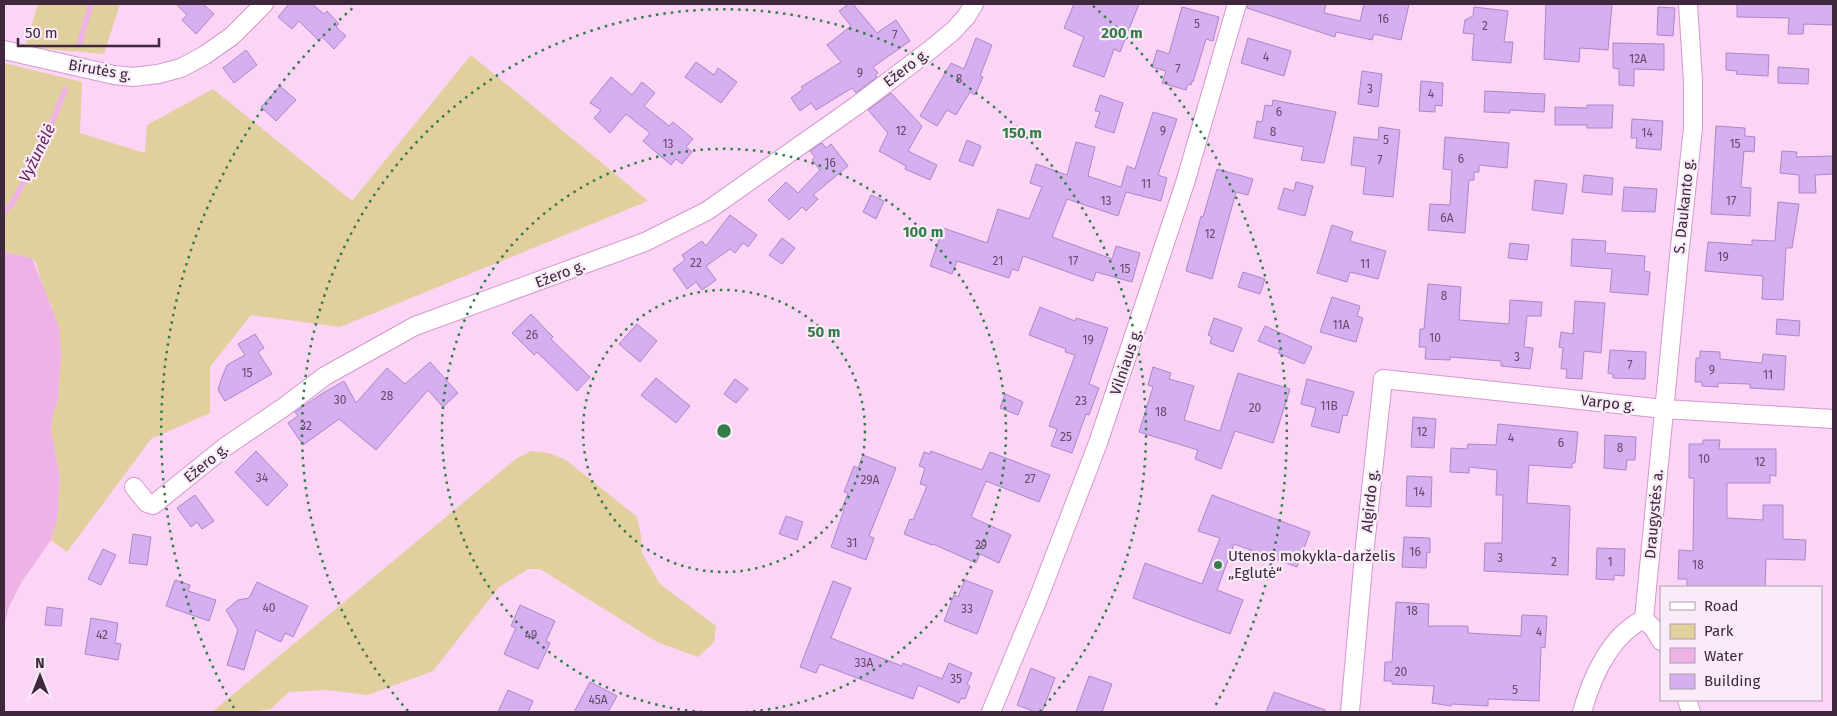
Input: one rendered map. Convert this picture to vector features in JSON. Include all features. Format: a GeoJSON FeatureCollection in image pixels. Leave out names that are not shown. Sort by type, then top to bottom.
{"type":"FeatureCollection","features":[{"type":"Feature","properties":{"kind":"street","name":"Birutės g."},"geometry":{"type":"LineString","coordinates":[[4,50],[114,75],[133,77],[158,74],[181,68],[206,55],[232,36],[264,4]]}},
{"type":"Feature","properties":{"kind":"street","name":"Ežero g."},"geometry":{"type":"LineString","coordinates":[[134,487],[147,503],[153,506],[225,447],[284,407],[325,376],[400,333],[645,242],[707,212],[848,112],[930,50],[953,31],[966,17],[974,4]]}},
{"type":"Feature","properties":{"kind":"street","name":"Vilniaus g."},"geometry":{"type":"LineString","coordinates":[[991,712],[1038,599],[1110,408],[1185,183],[1237,4]]}},
{"type":"Feature","properties":{"kind":"street","name":"S. Daukanto g."},"geometry":{"type":"LineString","coordinates":[[1664,409],[1693,128],[1693,81],[1688,4]]}},
{"type":"Feature","properties":{"kind":"street","name":"Varpo g."},"geometry":{"type":"LineString","coordinates":[[1383,379],[1664,409],[1833,419]]}},
{"type":"Feature","properties":{"kind":"street","name":"Algirdo g."},"geometry":{"type":"LineString","coordinates":[[1350,712],[1364,555],[1383,379]]}},
{"type":"Feature","properties":{"kind":"street","name":"Draugystės a."},"geometry":{"type":"LineString","coordinates":[[1644,619],[1664,409]]}},
{"type":"Feature","properties":{"kind":"street"},"geometry":{"type":"LineString","coordinates":[[1582,712],[1594,677],[1619,636],[1631,625],[1644,619],[1654,629],[1660,639]]}},
{"type":"Feature","properties":{"kind":"green space"},"geometry":{"type":"Polygon","coordinates":[[[38,4],[120,4],[104,54],[25,47],[38,4]]]}},
{"type":"Feature","properties":{"kind":"green space"},"geometry":{"type":"Polygon","coordinates":[[[471,55],[648,201],[340,327],[251,315],[210,367],[210,413],[151,439],[67,552],[51,540],[57,520],[60,478],[51,429],[53,414],[58,400],[61,354],[51,304],[45,293],[36,263],[32,258],[4,252],[4,63],[82,82],[80,133],[145,153],[147,125],[213,89],[352,201],[471,55]]]}},
{"type":"Feature","properties":{"kind":"green space"},"geometry":{"type":"Polygon","coordinates":[[[531,451],[549,453],[566,460],[637,517],[642,553],[660,584],[716,626],[714,642],[698,657],[657,642],[540,569],[528,569],[499,587],[433,671],[368,695],[326,690],[289,692],[271,709],[250,712],[212,712],[517,458],[531,451]]]}},
{"type":"Feature","properties":{"kind":"water"},"geometry":{"type":"Polygon","coordinates":[[[4,252],[32,258],[59,327],[61,354],[58,400],[53,414],[51,429],[60,478],[57,520],[51,540],[21,583],[9,607],[4,627],[4,252]]]}},
{"type":"Feature","properties":{"kind":"building"},"geometry":{"type":"Polygon","coordinates":[[[176,4],[203,4],[214,14],[196,34],[182,20],[187,15],[176,4]]]}},
{"type":"Feature","properties":{"kind":"building"},"geometry":{"type":"Polygon","coordinates":[[[289,4],[312,4],[324,14],[327,11],[339,24],[336,27],[346,36],[334,49],[322,37],[319,41],[299,21],[292,29],[278,17],[289,4]]]}},
{"type":"Feature","properties":{"kind":"building"},"geometry":{"type":"Polygon","coordinates":[[[849,4],[853,4],[877,33],[896,20],[910,41],[873,67],[878,73],[875,75],[877,77],[856,93],[852,88],[816,110],[811,103],[800,111],[791,98],[803,89],[801,87],[841,62],[827,45],[851,26],[839,11],[849,4]]]}},
{"type":"Feature","properties":{"kind":"building"},"geometry":{"type":"Polygon","coordinates":[[[1074,4],[1139,4],[1120,52],[1114,49],[1104,77],[1073,66],[1084,37],[1064,28],[1074,4]]]}},
{"type":"Feature","properties":{"kind":"building"},"geometry":{"type":"Polygon","coordinates":[[[1247,4],[1326,4],[1324,13],[1360,21],[1364,4],[1409,4],[1401,40],[1374,34],[1372,40],[1336,32],[1335,37],[1247,8],[1247,4]]]}},
{"type":"Feature","properties":{"kind":"building"},"geometry":{"type":"Polygon","coordinates":[[[1546,4],[1612,4],[1608,50],[1580,48],[1579,62],[1544,59],[1546,4]]]}},
{"type":"Feature","properties":{"kind":"building"},"geometry":{"type":"Polygon","coordinates":[[[1737,4],[1833,4],[1833,25],[1804,24],[1803,34],[1788,34],[1789,18],[1737,17],[1737,4]]]}},
{"type":"Feature","properties":{"kind":"building"},"geometry":{"type":"Polygon","coordinates":[[[1182,7],[1219,17],[1213,41],[1206,39],[1193,82],[1191,85],[1188,84],[1186,90],[1162,83],[1166,71],[1152,67],[1157,50],[1169,54],[1182,7]]]}},
{"type":"Feature","properties":{"kind":"building"},"geometry":{"type":"Polygon","coordinates":[[[1474,7],[1508,11],[1504,42],[1513,42],[1511,63],[1472,60],[1474,34],[1463,33],[1465,20],[1473,16],[1474,7]]]}},
{"type":"Feature","properties":{"kind":"building"},"geometry":{"type":"Polygon","coordinates":[[[1658,7],[1675,8],[1673,36],[1657,35],[1658,7]]]}},
{"type":"Feature","properties":{"kind":"building"},"geometry":{"type":"Polygon","coordinates":[[[976,38],[992,45],[980,76],[983,77],[975,95],[970,92],[956,115],[947,110],[937,126],[920,116],[951,63],[964,69],[976,38]]]}},
{"type":"Feature","properties":{"kind":"building"},"geometry":{"type":"Polygon","coordinates":[[[1248,38],[1291,51],[1284,76],[1241,63],[1248,38]]]}},
{"type":"Feature","properties":{"kind":"building"},"geometry":{"type":"Polygon","coordinates":[[[1613,43],[1664,44],[1664,70],[1634,69],[1634,86],[1619,85],[1619,69],[1613,68],[1613,43]]]}},
{"type":"Feature","properties":{"kind":"building"},"geometry":{"type":"Polygon","coordinates":[[[246,50],[257,65],[234,83],[223,68],[246,50]]]}},
{"type":"Feature","properties":{"kind":"building"},"geometry":{"type":"Polygon","coordinates":[[[1726,53],[1769,55],[1768,76],[1736,74],[1737,71],[1726,70],[1726,53]]]}},
{"type":"Feature","properties":{"kind":"building"},"geometry":{"type":"Polygon","coordinates":[[[696,62],[714,75],[718,68],[737,82],[721,103],[685,77],[696,62]]]}},
{"type":"Feature","properties":{"kind":"building"},"geometry":{"type":"Polygon","coordinates":[[[1778,67],[1809,69],[1808,84],[1778,83],[1778,67]]]}},
{"type":"Feature","properties":{"kind":"building"},"geometry":{"type":"Polygon","coordinates":[[[1362,71],[1382,74],[1378,107],[1358,104],[1362,71]]]}},
{"type":"Feature","properties":{"kind":"building"},"geometry":{"type":"Polygon","coordinates":[[[611,77],[632,95],[642,82],[655,93],[644,106],[669,126],[673,122],[693,139],[686,147],[692,152],[682,164],[676,159],[671,165],[643,141],[650,133],[626,114],[610,133],[594,118],[601,110],[590,103],[611,77]]]}},
{"type":"Feature","properties":{"kind":"building"},"geometry":{"type":"Polygon","coordinates":[[[1421,81],[1443,83],[1442,106],[1435,105],[1435,112],[1419,111],[1421,81]]]}},
{"type":"Feature","properties":{"kind":"building"},"geometry":{"type":"Polygon","coordinates":[[[280,86],[296,100],[276,121],[261,107],[280,86]]]}},
{"type":"Feature","properties":{"kind":"building"},"geometry":{"type":"Polygon","coordinates":[[[1485,91],[1545,94],[1544,112],[1510,110],[1510,113],[1484,112],[1485,91]]]}},
{"type":"Feature","properties":{"kind":"building"},"geometry":{"type":"Polygon","coordinates":[[[891,93],[922,126],[908,151],[937,165],[930,180],[905,169],[906,166],[879,151],[888,133],[868,110],[891,93]]]}},
{"type":"Feature","properties":{"kind":"building"},"geometry":{"type":"Polygon","coordinates":[[[1100,95],[1123,103],[1114,133],[1095,127],[1100,112],[1095,111],[1100,95]]]}},
{"type":"Feature","properties":{"kind":"building"},"geometry":{"type":"Polygon","coordinates":[[[1273,100],[1336,112],[1324,163],[1301,160],[1304,147],[1254,138],[1257,121],[1262,122],[1265,105],[1272,106],[1273,100]]]}},
{"type":"Feature","properties":{"kind":"building"},"geometry":{"type":"Polygon","coordinates":[[[1587,105],[1613,105],[1612,128],[1587,128],[1587,125],[1555,125],[1555,107],[1587,108],[1587,105]]]}},
{"type":"Feature","properties":{"kind":"building"},"geometry":{"type":"Polygon","coordinates":[[[1153,112],[1177,119],[1158,175],[1167,178],[1161,201],[1126,192],[1118,216],[1067,199],[1052,237],[1112,259],[1116,246],[1140,253],[1132,282],[1096,272],[1093,281],[1023,256],[1018,271],[1012,269],[1009,278],[957,261],[952,274],[930,266],[943,228],[987,243],[998,209],[1029,219],[1042,187],[1030,183],[1036,164],[1067,175],[1076,142],[1095,147],[1088,176],[1121,187],[1127,166],[1135,169],[1153,112]]]}},
{"type":"Feature","properties":{"kind":"building"},"geometry":{"type":"Polygon","coordinates":[[[1632,119],[1663,121],[1661,150],[1636,148],[1637,138],[1631,138],[1632,119]]]}},
{"type":"Feature","properties":{"kind":"building"},"geometry":{"type":"Polygon","coordinates":[[[1716,126],[1745,128],[1745,136],[1755,137],[1754,152],[1744,151],[1741,187],[1751,188],[1750,216],[1711,214],[1716,126]]]}},
{"type":"Feature","properties":{"kind":"building"},"geometry":{"type":"Polygon","coordinates":[[[1379,127],[1400,130],[1393,197],[1363,194],[1366,167],[1351,165],[1354,137],[1378,140],[1379,127]]]}},
{"type":"Feature","properties":{"kind":"building"},"geometry":{"type":"Polygon","coordinates":[[[1445,137],[1509,143],[1507,168],[1479,165],[1479,172],[1474,172],[1474,180],[1469,180],[1465,233],[1428,230],[1430,204],[1450,205],[1452,170],[1443,169],[1445,137]]]}},
{"type":"Feature","properties":{"kind":"building"},"geometry":{"type":"Polygon","coordinates":[[[967,140],[981,146],[973,166],[959,161],[967,140]]]}},
{"type":"Feature","properties":{"kind":"building"},"geometry":{"type":"Polygon","coordinates":[[[822,143],[826,148],[831,144],[848,166],[813,195],[818,199],[806,211],[802,207],[789,220],[768,200],[786,182],[798,193],[820,170],[812,160],[815,157],[810,151],[822,143]]]}},
{"type":"Feature","properties":{"kind":"building"},"geometry":{"type":"Polygon","coordinates":[[[1782,151],[1797,152],[1796,157],[1833,156],[1833,174],[1815,175],[1816,193],[1799,193],[1799,175],[1780,173],[1782,151]]]}},
{"type":"Feature","properties":{"kind":"building"},"geometry":{"type":"Polygon","coordinates":[[[1217,169],[1253,179],[1248,195],[1236,192],[1212,279],[1186,271],[1201,216],[1203,217],[1217,169]]]}},
{"type":"Feature","properties":{"kind":"building"},"geometry":{"type":"Polygon","coordinates":[[[1584,175],[1613,178],[1612,195],[1582,192],[1584,175]]]}},
{"type":"Feature","properties":{"kind":"building"},"geometry":{"type":"Polygon","coordinates":[[[1535,180],[1567,184],[1563,214],[1532,210],[1535,180]]]}},
{"type":"Feature","properties":{"kind":"building"},"geometry":{"type":"Polygon","coordinates":[[[1296,182],[1313,186],[1305,216],[1278,209],[1284,188],[1294,191],[1296,182]]]}},
{"type":"Feature","properties":{"kind":"building"},"geometry":{"type":"Polygon","coordinates":[[[1624,187],[1657,189],[1655,212],[1622,211],[1624,187]]]}},
{"type":"Feature","properties":{"kind":"building"},"geometry":{"type":"Polygon","coordinates":[[[871,195],[884,201],[876,219],[863,212],[871,195]]]}},
{"type":"Feature","properties":{"kind":"building"},"geometry":{"type":"Polygon","coordinates":[[[1778,202],[1799,204],[1792,248],[1786,248],[1783,300],[1762,299],[1763,276],[1705,271],[1708,242],[1752,245],[1752,240],[1775,241],[1778,202]]]}},
{"type":"Feature","properties":{"kind":"building"},"geometry":{"type":"Polygon","coordinates":[[[730,215],[757,235],[748,247],[743,243],[735,253],[730,249],[706,266],[716,280],[702,290],[696,282],[687,289],[673,269],[685,260],[682,255],[702,241],[706,246],[730,215]]]}},
{"type":"Feature","properties":{"kind":"building"},"geometry":{"type":"Polygon","coordinates":[[[1332,225],[1353,232],[1350,241],[1386,251],[1378,279],[1350,272],[1347,282],[1317,273],[1332,225]]]}},
{"type":"Feature","properties":{"kind":"building"},"geometry":{"type":"Polygon","coordinates":[[[782,238],[795,248],[782,264],[769,255],[782,238]]]}},
{"type":"Feature","properties":{"kind":"building"},"geometry":{"type":"Polygon","coordinates":[[[1572,239],[1606,241],[1605,253],[1645,256],[1644,271],[1650,272],[1648,295],[1610,292],[1612,269],[1571,266],[1572,239]]]}},
{"type":"Feature","properties":{"kind":"building"},"geometry":{"type":"Polygon","coordinates":[[[1510,243],[1529,245],[1527,260],[1508,258],[1510,243]]]}},
{"type":"Feature","properties":{"kind":"building"},"geometry":{"type":"Polygon","coordinates":[[[1243,272],[1265,279],[1260,294],[1238,287],[1243,272]]]}},
{"type":"Feature","properties":{"kind":"building"},"geometry":{"type":"Polygon","coordinates":[[[1428,284],[1461,287],[1459,320],[1509,324],[1510,300],[1542,302],[1541,316],[1527,316],[1524,347],[1533,348],[1530,369],[1501,366],[1501,361],[1450,357],[1450,360],[1425,359],[1426,347],[1419,347],[1420,329],[1424,329],[1428,284]]]}},
{"type":"Feature","properties":{"kind":"building"},"geometry":{"type":"Polygon","coordinates":[[[1332,297],[1360,306],[1357,316],[1363,318],[1356,342],[1320,332],[1332,297]]]}},
{"type":"Feature","properties":{"kind":"building"},"geometry":{"type":"Polygon","coordinates":[[[1575,301],[1605,303],[1601,353],[1584,351],[1582,379],[1566,378],[1567,369],[1561,369],[1563,348],[1559,347],[1561,332],[1573,334],[1575,301]]]}},
{"type":"Feature","properties":{"kind":"building"},"geometry":{"type":"Polygon","coordinates":[[[1040,307],[1075,321],[1076,318],[1108,328],[1089,384],[1099,388],[1089,415],[1086,414],[1072,453],[1051,446],[1057,429],[1049,426],[1075,355],[1065,352],[1066,349],[1029,335],[1040,307]]]}},
{"type":"Feature","properties":{"kind":"building"},"geometry":{"type":"Polygon","coordinates":[[[531,314],[553,337],[551,339],[590,377],[577,391],[537,352],[534,355],[512,333],[531,314]]]}},
{"type":"Feature","properties":{"kind":"building"},"geometry":{"type":"Polygon","coordinates":[[[1214,318],[1242,328],[1233,352],[1210,343],[1212,337],[1208,335],[1214,318]]]}},
{"type":"Feature","properties":{"kind":"building"},"geometry":{"type":"Polygon","coordinates":[[[1777,319],[1800,321],[1799,336],[1776,334],[1777,319]]]}},
{"type":"Feature","properties":{"kind":"building"},"geometry":{"type":"Polygon","coordinates":[[[637,324],[657,341],[640,362],[619,344],[637,324]]]}},
{"type":"Feature","properties":{"kind":"building"},"geometry":{"type":"Polygon","coordinates":[[[1265,326],[1312,347],[1304,364],[1278,353],[1280,350],[1258,341],[1265,326]]]}},
{"type":"Feature","properties":{"kind":"building"},"geometry":{"type":"Polygon","coordinates":[[[255,334],[264,348],[258,352],[272,374],[225,401],[218,390],[227,365],[245,355],[238,344],[255,334]]]}},
{"type":"Feature","properties":{"kind":"building"},"geometry":{"type":"Polygon","coordinates":[[[1610,350],[1646,352],[1645,379],[1613,378],[1613,374],[1608,373],[1610,350]]]}},
{"type":"Feature","properties":{"kind":"building"},"geometry":{"type":"Polygon","coordinates":[[[1700,351],[1720,352],[1720,359],[1762,363],[1763,354],[1786,356],[1784,390],[1750,388],[1750,384],[1718,383],[1718,387],[1702,386],[1702,382],[1695,382],[1696,358],[1700,358],[1700,351]]]}},
{"type":"Feature","properties":{"kind":"building"},"geometry":{"type":"Polygon","coordinates":[[[430,362],[458,393],[443,407],[428,390],[376,450],[339,419],[303,445],[288,423],[298,416],[295,412],[344,381],[356,403],[387,368],[405,384],[430,362]]]}},
{"type":"Feature","properties":{"kind":"building"},"geometry":{"type":"Polygon","coordinates":[[[1153,367],[1171,373],[1169,379],[1194,386],[1184,420],[1220,431],[1238,373],[1290,389],[1273,443],[1235,431],[1221,469],[1195,459],[1198,450],[1139,432],[1153,387],[1148,385],[1153,367]]]}},
{"type":"Feature","properties":{"kind":"building"},"geometry":{"type":"Polygon","coordinates":[[[656,378],[690,406],[676,423],[641,395],[656,378]]]}},
{"type":"Feature","properties":{"kind":"building"},"geometry":{"type":"Polygon","coordinates":[[[735,379],[748,389],[736,403],[724,394],[735,379]]]}},
{"type":"Feature","properties":{"kind":"building"},"geometry":{"type":"Polygon","coordinates":[[[1307,379],[1354,392],[1347,416],[1343,415],[1339,433],[1311,426],[1316,408],[1301,404],[1307,379]]]}},
{"type":"Feature","properties":{"kind":"building"},"geometry":{"type":"Polygon","coordinates":[[[1005,394],[1023,402],[1018,415],[1000,408],[1005,394]]]}},
{"type":"Feature","properties":{"kind":"building"},"geometry":{"type":"Polygon","coordinates":[[[1413,417],[1436,419],[1434,448],[1411,447],[1413,417]]]}},
{"type":"Feature","properties":{"kind":"building"},"geometry":{"type":"Polygon","coordinates":[[[1498,424],[1578,432],[1575,463],[1572,463],[1572,468],[1529,465],[1527,503],[1570,506],[1568,575],[1484,571],[1485,543],[1502,543],[1503,495],[1496,495],[1497,470],[1469,467],[1469,473],[1450,472],[1451,448],[1467,449],[1468,444],[1496,445],[1498,424]]]}},
{"type":"Feature","properties":{"kind":"building"},"geometry":{"type":"Polygon","coordinates":[[[1605,435],[1636,437],[1635,460],[1627,460],[1626,470],[1604,468],[1605,435]]]}},
{"type":"Feature","properties":{"kind":"building"},"geometry":{"type":"Polygon","coordinates":[[[1703,440],[1720,440],[1719,449],[1776,449],[1776,476],[1770,475],[1770,483],[1727,483],[1727,518],[1763,520],[1763,505],[1783,505],[1783,539],[1806,540],[1805,560],[1766,559],[1765,586],[1687,586],[1687,579],[1678,579],[1679,550],[1693,551],[1694,478],[1689,478],[1689,444],[1703,444],[1703,440]]]}},
{"type":"Feature","properties":{"kind":"building"},"geometry":{"type":"Polygon","coordinates":[[[256,451],[288,485],[267,506],[235,472],[256,451]]]}},
{"type":"Feature","properties":{"kind":"building"},"geometry":{"type":"Polygon","coordinates":[[[931,451],[982,470],[990,452],[1050,475],[1039,502],[986,481],[971,517],[1011,535],[999,563],[980,554],[976,563],[933,544],[904,534],[910,519],[913,520],[927,486],[920,484],[925,468],[919,466],[924,452],[930,454],[931,451]]]}},
{"type":"Feature","properties":{"kind":"building"},"geometry":{"type":"Polygon","coordinates":[[[863,455],[896,468],[869,536],[874,538],[866,560],[831,547],[844,510],[842,509],[848,493],[844,492],[854,466],[858,468],[863,455]]]}},
{"type":"Feature","properties":{"kind":"building"},"geometry":{"type":"Polygon","coordinates":[[[1407,476],[1432,477],[1431,507],[1406,506],[1407,476]]]}},
{"type":"Feature","properties":{"kind":"building"},"geometry":{"type":"Polygon","coordinates":[[[195,495],[214,521],[202,529],[197,522],[191,527],[177,508],[195,495]]]}},
{"type":"Feature","properties":{"kind":"building","name":"Utenos mokykla-darželis „Eglutė“"},"geometry":{"type":"Polygon","coordinates":[[[1212,495],[1310,532],[1297,567],[1234,544],[1217,590],[1243,600],[1230,634],[1133,598],[1145,563],[1202,584],[1220,538],[1198,531],[1212,495]]]}},
{"type":"Feature","properties":{"kind":"building"},"geometry":{"type":"Polygon","coordinates":[[[786,516],[803,522],[797,540],[779,534],[786,516]]]}},
{"type":"Feature","properties":{"kind":"building"},"geometry":{"type":"Polygon","coordinates":[[[133,534],[151,537],[147,565],[129,563],[133,534]]]}},
{"type":"Feature","properties":{"kind":"building"},"geometry":{"type":"Polygon","coordinates":[[[1404,537],[1430,538],[1430,553],[1427,552],[1426,568],[1402,567],[1404,537]]]}},
{"type":"Feature","properties":{"kind":"building"},"geometry":{"type":"Polygon","coordinates":[[[1597,548],[1625,549],[1624,576],[1614,575],[1614,580],[1596,579],[1597,548]]]}},
{"type":"Feature","properties":{"kind":"building"},"geometry":{"type":"Polygon","coordinates":[[[103,549],[116,555],[101,585],[88,579],[103,549]]]}},
{"type":"Feature","properties":{"kind":"building"},"geometry":{"type":"Polygon","coordinates":[[[175,580],[190,585],[188,591],[216,600],[209,621],[166,606],[175,580]]]}},
{"type":"Feature","properties":{"kind":"building"},"geometry":{"type":"Polygon","coordinates":[[[965,580],[993,591],[977,634],[944,621],[954,595],[958,597],[965,580]]]}},
{"type":"Feature","properties":{"kind":"building"},"geometry":{"type":"Polygon","coordinates":[[[833,581],[851,588],[831,638],[902,666],[903,663],[942,679],[949,663],[972,673],[967,684],[970,686],[965,699],[961,698],[959,703],[918,685],[913,699],[820,664],[816,673],[800,667],[833,581]]]}},
{"type":"Feature","properties":{"kind":"building"},"geometry":{"type":"Polygon","coordinates":[[[257,582],[308,606],[293,637],[285,633],[281,642],[256,630],[244,670],[227,665],[238,630],[226,610],[238,600],[249,598],[257,582]]]}},
{"type":"Feature","properties":{"kind":"building"},"geometry":{"type":"Polygon","coordinates":[[[1396,602],[1429,604],[1428,626],[1468,626],[1468,633],[1521,636],[1522,615],[1547,616],[1545,648],[1541,647],[1539,701],[1488,699],[1488,706],[1452,704],[1451,706],[1432,703],[1434,686],[1392,684],[1392,681],[1384,681],[1385,662],[1392,662],[1396,602]]]}},
{"type":"Feature","properties":{"kind":"building"},"geometry":{"type":"Polygon","coordinates":[[[520,605],[555,621],[546,641],[550,643],[538,669],[504,654],[516,628],[511,626],[520,605]]]}},
{"type":"Feature","properties":{"kind":"building"},"geometry":{"type":"Polygon","coordinates":[[[47,607],[63,609],[61,626],[45,625],[47,607]]]}},
{"type":"Feature","properties":{"kind":"building"},"geometry":{"type":"Polygon","coordinates":[[[91,618],[118,623],[115,643],[121,644],[118,660],[85,654],[91,618]]]}},
{"type":"Feature","properties":{"kind":"building"},"geometry":{"type":"Polygon","coordinates":[[[1031,668],[1055,678],[1042,712],[1035,712],[1017,705],[1031,668]]]}},
{"type":"Feature","properties":{"kind":"building"},"geometry":{"type":"Polygon","coordinates":[[[1089,676],[1112,684],[1102,712],[1076,712],[1089,676]]]}},
{"type":"Feature","properties":{"kind":"building"},"geometry":{"type":"Polygon","coordinates":[[[590,682],[617,696],[608,712],[574,712],[590,682]]]}},
{"type":"Feature","properties":{"kind":"building"},"geometry":{"type":"Polygon","coordinates":[[[508,690],[533,701],[528,712],[498,712],[508,690]]]}},
{"type":"Feature","properties":{"kind":"building"},"geometry":{"type":"Polygon","coordinates":[[[1274,692],[1325,710],[1325,712],[1266,712],[1274,692]]]}},
{"type":"Feature","properties":{"kind":"waterway","name":"Vyžunėlė"},"geometry":{"type":"LineString","coordinates":[[79,45],[91,4]]}},
{"type":"Feature","properties":{"kind":"waterway","name":"Vyžunėlė"},"geometry":{"type":"LineString","coordinates":[[4,212],[12,204],[44,143],[65,90]]}},
{"type":"Feature","properties":{"kind":"place","name":"Utenos mokykla-darželis „Eglutė“"},"geometry":{"type":"Point","coordinates":[1218,565]}}]}
